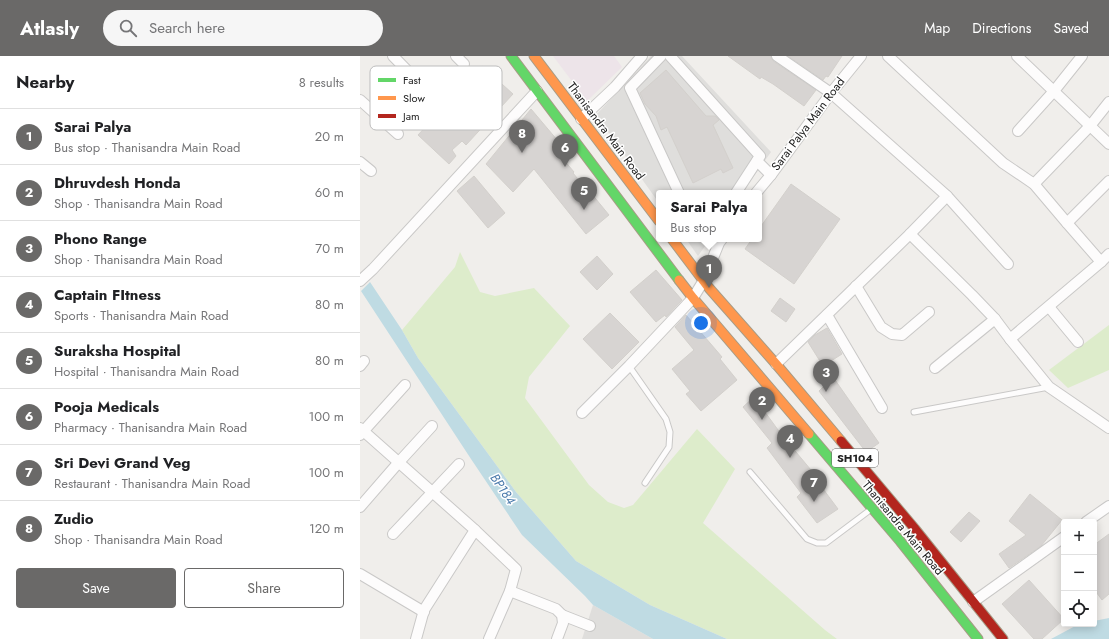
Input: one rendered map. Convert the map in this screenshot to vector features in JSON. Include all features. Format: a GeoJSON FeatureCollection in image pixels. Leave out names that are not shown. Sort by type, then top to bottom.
{"type":"FeatureCollection","features":[{"type":"Feature","properties":{"kind":"main road","name":"Thanisandra Main Road"},"geometry":{"type":"LineString","coordinates":[[511,56],[693,298],[900,541],[978,639]]}},
{"type":"Feature","properties":{"kind":"main road","name":"Thanisandra Main Road"},"geometry":{"type":"LineString","coordinates":[[534,56],[656,217]]}},
{"type":"Feature","properties":{"kind":"main road","name":"Thanisandra Main Road"},"geometry":{"type":"LineString","coordinates":[[674,242],[709,288],[776,364],[915,529],[1003,639]]}},
{"type":"Feature","properties":{"kind":"street"},"geometry":{"type":"LineString","coordinates":[[393,56],[403,66]]}},
{"type":"Feature","properties":{"kind":"street"},"geometry":{"type":"LineString","coordinates":[[456,56],[464,64]]}},
{"type":"Feature","properties":{"kind":"street"},"geometry":{"type":"LineString","coordinates":[[581,119],[615,87],[642,56]]}},
{"type":"Feature","properties":{"kind":"street"},"geometry":{"type":"LineString","coordinates":[[661,56],[630,88],[678,190]]}},
{"type":"Feature","properties":{"kind":"street"},"geometry":{"type":"LineString","coordinates":[[670,56],[760,156],[738,190]]}},
{"type":"Feature","properties":{"kind":"street"},"geometry":{"type":"LineString","coordinates":[[777,56],[831,92],[947,196],[1008,264]]}},
{"type":"Feature","properties":{"kind":"street","name":"Sarai Palya Main Road"},"geometry":{"type":"LineString","coordinates":[[758,190],[831,92],[861,56]]}},
{"type":"Feature","properties":{"kind":"street"},"geometry":{"type":"LineString","coordinates":[[888,56],[1003,163],[1034,184],[1102,262]]}},
{"type":"Feature","properties":{"kind":"street"},"geometry":{"type":"LineString","coordinates":[[1017,56],[1109,144]]}},
{"type":"Feature","properties":{"kind":"street"},"geometry":{"type":"LineString","coordinates":[[1018,130],[1054,91],[1082,56]]}},
{"type":"Feature","properties":{"kind":"street"},"geometry":{"type":"LineString","coordinates":[[502,129],[537,91]]}},
{"type":"Feature","properties":{"kind":"street"},"geometry":{"type":"LineString","coordinates":[[360,100],[370,109]]}},
{"type":"Feature","properties":{"kind":"street"},"geometry":{"type":"LineString","coordinates":[[1034,184],[1090,126],[1109,102]]}},
{"type":"Feature","properties":{"kind":"street"},"geometry":{"type":"LineString","coordinates":[[394,130],[398,134]]}},
{"type":"Feature","properties":{"kind":"street"},"geometry":{"type":"LineString","coordinates":[[360,281],[373,269],[501,130]]}},
{"type":"Feature","properties":{"kind":"street"},"geometry":{"type":"LineString","coordinates":[[757,161],[771,174]]}},
{"type":"Feature","properties":{"kind":"street"},"geometry":{"type":"LineString","coordinates":[[360,162],[371,171]]}},
{"type":"Feature","properties":{"kind":"street"},"geometry":{"type":"LineString","coordinates":[[1067,223],[1109,181]]}},
{"type":"Feature","properties":{"kind":"street"},"geometry":{"type":"LineString","coordinates":[[776,364],[947,196]]}},
{"type":"Feature","properties":{"kind":"street"},"geometry":{"type":"LineString","coordinates":[[910,234],[995,319],[1049,386],[1109,428]]}},
{"type":"Feature","properties":{"kind":"street"},"geometry":{"type":"LineString","coordinates":[[582,413],[693,298],[704,280],[718,242]]}},
{"type":"Feature","properties":{"kind":"street"},"geometry":{"type":"LineString","coordinates":[[1010,339],[1102,262],[1109,254]]}},
{"type":"Feature","properties":{"kind":"street"},"geometry":{"type":"LineString","coordinates":[[856,286],[882,327],[892,334],[902,335],[929,312]]}},
{"type":"Feature","properties":{"kind":"street"},"geometry":{"type":"LineString","coordinates":[[1048,307],[1078,342]]}},
{"type":"Feature","properties":{"kind":"street"},"geometry":{"type":"LineString","coordinates":[[826,314],[882,408]]}},
{"type":"Feature","properties":{"kind":"street"},"geometry":{"type":"LineString","coordinates":[[936,368],[995,319]]}},
{"type":"Feature","properties":{"kind":"street"},"geometry":{"type":"LineString","coordinates":[[406,385],[361,432],[399,462],[516,569],[510,591],[489,639]]}},
{"type":"Feature","properties":{"kind":"street"},"geometry":{"type":"LineString","coordinates":[[360,506],[432,426]]}},
{"type":"Feature","properties":{"kind":"street"},"geometry":{"type":"LineString","coordinates":[[392,534],[458,464]]}},
{"type":"Feature","properties":{"kind":"street"},"geometry":{"type":"LineString","coordinates":[[1091,519],[1107,510]]}},
{"type":"Feature","properties":{"kind":"street"},"geometry":{"type":"LineString","coordinates":[[416,639],[424,612],[475,530]]}},
{"type":"Feature","properties":{"kind":"street"},"geometry":{"type":"LineString","coordinates":[[973,602],[1061,539]]}},
{"type":"Feature","properties":{"kind":"street"},"geometry":{"type":"LineString","coordinates":[[360,574],[424,612]]}},
{"type":"Feature","properties":{"kind":"street"},"geometry":{"type":"LineString","coordinates":[[510,591],[556,609],[562,615],[590,626]]}},
{"type":"Feature","properties":{"kind":"street"},"geometry":{"type":"LineString","coordinates":[[557,639],[563,623],[562,615]]}},
{"type":"Feature","properties":{"kind":"lane"},"geometry":{"type":"LineString","coordinates":[[629,366],[666,419],[670,432],[669,448],[645,483]]}},
{"type":"Feature","properties":{"kind":"lane"},"geometry":{"type":"LineString","coordinates":[[914,412],[1049,386]]}},
{"type":"Feature","properties":{"kind":"lane"},"geometry":{"type":"LineString","coordinates":[[750,472],[807,539],[817,543],[826,543],[872,509]]}},
{"type":"Feature","properties":{"kind":"shaded area"},"geometry":{"type":"Polygon","coordinates":[[[553,56],[614,56],[622,67],[587,101],[553,56]]]}},
{"type":"Feature","properties":{"kind":"shaded area"},"geometry":{"type":"Polygon","coordinates":[[[651,56],[682,56],[771,152],[744,190],[656,190],[656,199],[596,115],[651,56]]]}},
{"type":"Feature","properties":{"kind":"shaded area"},"geometry":{"type":"Polygon","coordinates":[[[688,242],[708,242],[698,256],[688,242]]]}},
{"type":"Feature","properties":{"kind":"shaded area"},"geometry":{"type":"Polygon","coordinates":[[[593,605],[653,639],[582,639],[593,605]]]}},
{"type":"Feature","properties":{"kind":"green space"},"geometry":{"type":"Polygon","coordinates":[[[460,252],[480,292],[495,296],[534,288],[570,326],[529,377],[525,398],[589,485],[608,502],[624,508],[633,505],[697,429],[735,469],[703,523],[837,639],[727,639],[650,605],[576,561],[516,492],[418,358],[402,330],[455,267],[460,252]]]}},
{"type":"Feature","properties":{"kind":"green space"},"geometry":{"type":"Polygon","coordinates":[[[1109,325],[1109,370],[1068,388],[1049,370],[1109,325]]]}},
{"type":"Feature","properties":{"kind":"water","name":"BP184"},"geometry":{"type":"Polygon","coordinates":[[[370,282],[402,330],[418,358],[516,492],[576,561],[650,605],[727,639],[653,639],[593,605],[522,535],[361,291],[370,282]]]}},
{"type":"Feature","properties":{"kind":"water"},"geometry":{"type":"Polygon","coordinates":[[[1109,618],[1109,639],[1051,639],[1073,627],[1097,627],[1097,620],[1109,618]]]}},
{"type":"Feature","properties":{"kind":"building"},"geometry":{"type":"Polygon","coordinates":[[[728,56],[771,56],[773,61],[816,90],[804,106],[773,84],[761,77],[760,79],[728,56]]]}},
{"type":"Feature","properties":{"kind":"building"},"geometry":{"type":"Polygon","coordinates":[[[788,56],[842,56],[828,77],[826,76],[823,80],[788,56]]]}},
{"type":"Feature","properties":{"kind":"building"},"geometry":{"type":"Polygon","coordinates":[[[666,70],[706,116],[715,116],[719,120],[713,125],[733,168],[723,173],[721,169],[693,183],[667,127],[661,130],[656,116],[645,104],[640,93],[666,70]]]}},
{"type":"Feature","properties":{"kind":"building"},"geometry":{"type":"Polygon","coordinates":[[[502,84],[513,94],[502,106],[502,84]]]}},
{"type":"Feature","properties":{"kind":"building"},"geometry":{"type":"Polygon","coordinates":[[[531,109],[558,141],[553,147],[590,194],[591,193],[609,215],[586,234],[534,169],[513,192],[486,164],[531,109]]]}},
{"type":"Feature","properties":{"kind":"building"},"geometry":{"type":"Polygon","coordinates":[[[423,130],[480,130],[466,145],[462,141],[452,150],[456,156],[449,164],[418,135],[423,130]]]}},
{"type":"Feature","properties":{"kind":"building"},"geometry":{"type":"Polygon","coordinates":[[[474,176],[505,213],[488,228],[457,191],[474,176]]]}},
{"type":"Feature","properties":{"kind":"building"},"geometry":{"type":"Polygon","coordinates":[[[791,184],[840,219],[794,284],[745,249],[750,242],[762,242],[762,225],[791,184]]]}},
{"type":"Feature","properties":{"kind":"building"},"geometry":{"type":"Polygon","coordinates":[[[597,256],[613,274],[597,290],[580,272],[597,256]]]}},
{"type":"Feature","properties":{"kind":"building"},"geometry":{"type":"Polygon","coordinates":[[[656,270],[682,300],[666,317],[665,315],[656,322],[630,292],[656,270]]]}},
{"type":"Feature","properties":{"kind":"building"},"geometry":{"type":"Polygon","coordinates":[[[780,298],[795,309],[786,322],[771,311],[780,298]]]}},
{"type":"Feature","properties":{"kind":"building"},"geometry":{"type":"Polygon","coordinates":[[[610,313],[639,342],[612,369],[583,339],[610,313]]]}},
{"type":"Feature","properties":{"kind":"building"},"geometry":{"type":"Polygon","coordinates":[[[686,315],[722,357],[720,359],[737,380],[701,411],[686,394],[690,391],[672,369],[694,350],[675,327],[686,315]]]}},
{"type":"Feature","properties":{"kind":"building"},"geometry":{"type":"Polygon","coordinates":[[[827,328],[842,354],[823,366],[808,342],[815,335],[827,328]]]}},
{"type":"Feature","properties":{"kind":"building"},"geometry":{"type":"Polygon","coordinates":[[[833,377],[879,443],[866,452],[819,391],[833,377]]]}},
{"type":"Feature","properties":{"kind":"building"},"geometry":{"type":"Polygon","coordinates":[[[754,397],[781,434],[816,476],[815,478],[838,509],[817,523],[797,497],[801,493],[767,448],[772,443],[743,407],[754,397]]]}},
{"type":"Feature","properties":{"kind":"building"},"geometry":{"type":"Polygon","coordinates":[[[1030,494],[1061,519],[1061,521],[1041,546],[1009,568],[999,554],[1026,535],[1009,521],[1030,494]]]}},
{"type":"Feature","properties":{"kind":"building"},"geometry":{"type":"Polygon","coordinates":[[[969,512],[980,521],[961,542],[950,532],[969,512]]]}},
{"type":"Feature","properties":{"kind":"building"},"geometry":{"type":"Polygon","coordinates":[[[1109,534],[1109,594],[1102,600],[1097,593],[1097,543],[1109,534]]]}},
{"type":"Feature","properties":{"kind":"building"},"geometry":{"type":"Polygon","coordinates":[[[1029,580],[1061,616],[1061,622],[1042,639],[1034,639],[1002,604],[1029,580]]]}},
{"type":"Feature","properties":{"kind":"traffic: fast"},"geometry":{"type":"LineString","coordinates":[[511,56],[679,280]]}},
{"type":"Feature","properties":{"kind":"traffic: fast"},"geometry":{"type":"LineString","coordinates":[[809,434],[900,541],[978,639]]}},
{"type":"Feature","properties":{"kind":"traffic: slow"},"geometry":{"type":"LineString","coordinates":[[534,56],[656,217]]}},
{"type":"Feature","properties":{"kind":"traffic: slow"},"geometry":{"type":"LineString","coordinates":[[674,242],[709,288],[841,441]]}},
{"type":"Feature","properties":{"kind":"traffic: slow"},"geometry":{"type":"LineString","coordinates":[[679,280],[809,434]]}},
{"type":"Feature","properties":{"kind":"traffic: jam"},"geometry":{"type":"LineString","coordinates":[[841,441],[915,529],[1003,639]]}},
{"type":"Feature","properties":{"kind":"place","name":"Zudio"},"geometry":{"type":"Point","coordinates":[522,153]}},
{"type":"Feature","properties":{"kind":"place","name":"Pooja Medicals"},"geometry":{"type":"Point","coordinates":[565,167]}},
{"type":"Feature","properties":{"kind":"place","name":"Suraksha Hospital"},"geometry":{"type":"Point","coordinates":[584,210]}},
{"type":"Feature","properties":{"kind":"place","name":"Sarai Palya"},"geometry":{"type":"Point","coordinates":[709,288]}},
{"type":"Feature","properties":{"kind":"place","name":"Phono Range"},"geometry":{"type":"Point","coordinates":[826,392]}},
{"type":"Feature","properties":{"kind":"place","name":"Dhruvdesh Honda"},"geometry":{"type":"Point","coordinates":[762,420]}},
{"type":"Feature","properties":{"kind":"place","name":"Captain FItness"},"geometry":{"type":"Point","coordinates":[790,458]}},
{"type":"Feature","properties":{"kind":"place","name":"Sri Devi Grand Veg"},"geometry":{"type":"Point","coordinates":[814,502]}}]}
